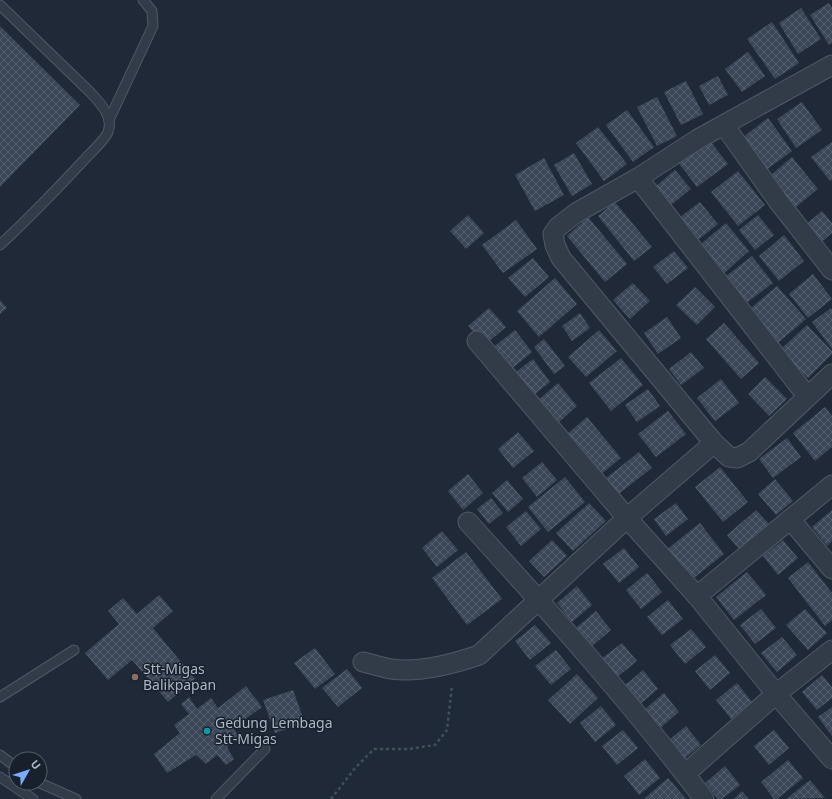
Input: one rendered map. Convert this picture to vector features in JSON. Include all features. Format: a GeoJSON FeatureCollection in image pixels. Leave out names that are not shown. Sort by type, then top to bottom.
{"type":"FeatureCollection","features":[{"type":"Feature","properties":{"kind":"street"},"geometry":{"type":"LineString","coordinates":[[830,72],[724,125],[638,178],[576,213],[558,227],[553,234],[554,245],[561,258],[714,443],[729,456],[737,458],[749,452],[832,374]]}},
{"type":"Feature","properties":{"kind":"street"},"geometry":{"type":"LineString","coordinates":[[724,125],[778,201],[832,270]]}},
{"type":"Feature","properties":{"kind":"street"},"geometry":{"type":"LineString","coordinates":[[638,178],[808,396]]}},
{"type":"Feature","properties":{"kind":"street"},"geometry":{"type":"LineString","coordinates":[[477,341],[627,518],[697,596],[776,694],[832,759]]}},
{"type":"Feature","properties":{"kind":"street"},"geometry":{"type":"LineString","coordinates":[[363,662],[392,669],[420,669],[474,657],[479,654],[627,518],[714,443]]}},
{"type":"Feature","properties":{"kind":"street"},"geometry":{"type":"LineString","coordinates":[[697,596],[832,485]]}},
{"type":"Feature","properties":{"kind":"street"},"geometry":{"type":"LineString","coordinates":[[790,519],[832,569]]}},
{"type":"Feature","properties":{"kind":"street"},"geometry":{"type":"LineString","coordinates":[[468,522],[538,599],[685,774],[704,799]]}},
{"type":"Feature","properties":{"kind":"street"},"geometry":{"type":"LineString","coordinates":[[685,774],[776,694],[832,650]]}},
{"type":"Feature","properties":{"kind":"lane"},"geometry":{"type":"LineString","coordinates":[[0,245],[28,220],[108,132],[109,120],[153,26],[152,11],[143,0]]}},
{"type":"Feature","properties":{"kind":"lane"},"geometry":{"type":"LineString","coordinates":[[0,5],[90,92],[103,106],[109,120]]}},
{"type":"Feature","properties":{"kind":"lane"},"geometry":{"type":"LineString","coordinates":[[0,697],[74,650]]}},
{"type":"Feature","properties":{"kind":"lane"},"geometry":{"type":"LineString","coordinates":[[216,799],[264,749]]}},
{"type":"Feature","properties":{"kind":"lane"},"geometry":{"type":"LineString","coordinates":[[0,777],[33,799]]}},
{"type":"Feature","properties":{"kind":"lane"},"geometry":{"type":"LineString","coordinates":[[48,787],[76,799]]}},
{"type":"Feature","properties":{"kind":"path"},"geometry":{"type":"LineString","coordinates":[[331,799],[356,766],[374,749],[409,749],[435,745],[447,730],[451,685],[457,680]]}},
{"type":"Feature","properties":{"kind":"building"},"geometry":{"type":"Polygon","coordinates":[[[829,3],[832,8],[832,43],[829,45],[810,15],[829,3]]]}},
{"type":"Feature","properties":{"kind":"building"},"geometry":{"type":"Polygon","coordinates":[[[801,8],[821,39],[798,54],[779,23],[801,8]]]}},
{"type":"Feature","properties":{"kind":"building"},"geometry":{"type":"Polygon","coordinates":[[[772,22],[799,63],[775,79],[747,39],[772,22]]]}},
{"type":"Feature","properties":{"kind":"building"},"geometry":{"type":"Polygon","coordinates":[[[0,26],[80,105],[0,187],[0,26]]]}},
{"type":"Feature","properties":{"kind":"building"},"geometry":{"type":"Polygon","coordinates":[[[748,52],[765,76],[742,92],[725,69],[748,52]]]}},
{"type":"Feature","properties":{"kind":"building"},"geometry":{"type":"Polygon","coordinates":[[[718,76],[728,95],[709,105],[699,86],[718,76]]]}},
{"type":"Feature","properties":{"kind":"building"},"geometry":{"type":"Polygon","coordinates":[[[686,81],[703,114],[681,125],[664,92],[686,81]]]}},
{"type":"Feature","properties":{"kind":"building"},"geometry":{"type":"Polygon","coordinates":[[[657,97],[677,136],[657,146],[637,107],[657,97]]]}},
{"type":"Feature","properties":{"kind":"building"},"geometry":{"type":"Polygon","coordinates":[[[802,102],[822,130],[796,148],[777,119],[802,102]]]}},
{"type":"Feature","properties":{"kind":"building"},"geometry":{"type":"Polygon","coordinates":[[[627,110],[654,147],[633,162],[606,125],[627,110]]]}},
{"type":"Feature","properties":{"kind":"building"},"geometry":{"type":"Polygon","coordinates":[[[768,118],[792,151],[766,170],[742,138],[768,118]]]}},
{"type":"Feature","properties":{"kind":"building"},"geometry":{"type":"Polygon","coordinates":[[[598,127],[627,164],[604,181],[576,143],[598,127]]]}},
{"type":"Feature","properties":{"kind":"building"},"geometry":{"type":"Polygon","coordinates":[[[707,137],[728,164],[697,187],[677,161],[707,137]]]}},
{"type":"Feature","properties":{"kind":"building"},"geometry":{"type":"Polygon","coordinates":[[[832,142],[832,180],[830,181],[811,157],[832,142]]]}},
{"type":"Feature","properties":{"kind":"building"},"geometry":{"type":"Polygon","coordinates":[[[574,153],[592,184],[572,196],[554,165],[574,153]]]}},
{"type":"Feature","properties":{"kind":"building"},"geometry":{"type":"Polygon","coordinates":[[[792,157],[818,189],[791,211],[765,180],[792,157]]]}},
{"type":"Feature","properties":{"kind":"building"},"geometry":{"type":"Polygon","coordinates":[[[544,158],[564,195],[535,211],[515,175],[544,158]]]}},
{"type":"Feature","properties":{"kind":"building"},"geometry":{"type":"Polygon","coordinates":[[[675,170],[691,189],[671,205],[656,186],[675,170]]]}},
{"type":"Feature","properties":{"kind":"building"},"geometry":{"type":"Polygon","coordinates":[[[738,171],[765,205],[738,226],[711,192],[738,171]]]}},
{"type":"Feature","properties":{"kind":"building"},"geometry":{"type":"Polygon","coordinates":[[[615,202],[652,247],[634,261],[598,216],[615,202]]]}},
{"type":"Feature","properties":{"kind":"building"},"geometry":{"type":"Polygon","coordinates":[[[700,202],[718,224],[693,244],[675,221],[700,202]]]}},
{"type":"Feature","properties":{"kind":"building"},"geometry":{"type":"Polygon","coordinates":[[[822,211],[832,223],[832,233],[819,244],[804,226],[822,211]]]}},
{"type":"Feature","properties":{"kind":"building"},"geometry":{"type":"Polygon","coordinates":[[[468,215],[484,233],[466,249],[450,231],[468,215]]]}},
{"type":"Feature","properties":{"kind":"building"},"geometry":{"type":"Polygon","coordinates":[[[758,215],[774,235],[755,250],[739,230],[758,215]]]}},
{"type":"Feature","properties":{"kind":"building"},"geometry":{"type":"Polygon","coordinates":[[[588,217],[627,264],[605,282],[567,236],[588,217]]]}},
{"type":"Feature","properties":{"kind":"building"},"geometry":{"type":"Polygon","coordinates":[[[516,220],[537,249],[503,273],[482,245],[516,220]]]}},
{"type":"Feature","properties":{"kind":"building"},"geometry":{"type":"Polygon","coordinates":[[[726,223],[749,251],[720,277],[696,248],[726,223]]]}},
{"type":"Feature","properties":{"kind":"building"},"geometry":{"type":"Polygon","coordinates":[[[784,235],[804,261],[779,281],[759,256],[784,235]]]}},
{"type":"Feature","properties":{"kind":"building"},"geometry":{"type":"Polygon","coordinates":[[[674,251],[688,268],[667,284],[653,267],[674,251]]]}},
{"type":"Feature","properties":{"kind":"building"},"geometry":{"type":"Polygon","coordinates":[[[752,256],[773,283],[745,304],[725,277],[752,256]]]}},
{"type":"Feature","properties":{"kind":"building"},"geometry":{"type":"Polygon","coordinates":[[[533,258],[549,277],[525,297],[508,278],[533,258]]]}},
{"type":"Feature","properties":{"kind":"building"},"geometry":{"type":"Polygon","coordinates":[[[813,274],[832,299],[808,318],[789,294],[813,274]]]}},
{"type":"Feature","properties":{"kind":"building"},"geometry":{"type":"Polygon","coordinates":[[[555,278],[577,304],[539,337],[517,311],[555,278]]]}},
{"type":"Feature","properties":{"kind":"building"},"geometry":{"type":"Polygon","coordinates":[[[633,283],[650,301],[630,319],[613,300],[633,283]]]}},
{"type":"Feature","properties":{"kind":"building"},"geometry":{"type":"Polygon","coordinates":[[[777,286],[806,319],[778,343],[750,309],[777,286]]]}},
{"type":"Feature","properties":{"kind":"building"},"geometry":{"type":"Polygon","coordinates":[[[695,287],[715,307],[697,325],[676,305],[695,287]]]}},
{"type":"Feature","properties":{"kind":"building"},"geometry":{"type":"Polygon","coordinates":[[[0,300],[7,308],[0,314],[0,300]]]}},
{"type":"Feature","properties":{"kind":"building"},"geometry":{"type":"Polygon","coordinates":[[[489,308],[506,327],[485,345],[468,326],[489,308]]]}},
{"type":"Feature","properties":{"kind":"building"},"geometry":{"type":"Polygon","coordinates":[[[831,308],[832,309],[832,349],[812,322],[831,308]]]}},
{"type":"Feature","properties":{"kind":"building"},"geometry":{"type":"Polygon","coordinates":[[[580,313],[590,328],[572,341],[562,326],[580,313]]]}},
{"type":"Feature","properties":{"kind":"building"},"geometry":{"type":"Polygon","coordinates":[[[667,317],[681,338],[658,354],[644,333],[667,317]]]}},
{"type":"Feature","properties":{"kind":"building"},"geometry":{"type":"Polygon","coordinates":[[[724,323],[759,363],[741,379],[706,339],[724,323]]]}},
{"type":"Feature","properties":{"kind":"building"},"geometry":{"type":"Polygon","coordinates":[[[807,325],[832,351],[832,354],[808,378],[780,350],[807,325]]]}},
{"type":"Feature","properties":{"kind":"building"},"geometry":{"type":"Polygon","coordinates":[[[515,330],[532,352],[509,371],[491,349],[515,330]]]}},
{"type":"Feature","properties":{"kind":"building"},"geometry":{"type":"Polygon","coordinates":[[[599,330],[617,351],[586,377],[568,357],[599,330]]]}},
{"type":"Feature","properties":{"kind":"building"},"geometry":{"type":"Polygon","coordinates":[[[544,339],[565,366],[554,374],[534,347],[544,339]]]}},
{"type":"Feature","properties":{"kind":"building"},"geometry":{"type":"Polygon","coordinates":[[[691,352],[704,368],[681,385],[669,369],[691,352]]]}},
{"type":"Feature","properties":{"kind":"building"},"geometry":{"type":"Polygon","coordinates":[[[621,358],[643,385],[611,411],[589,383],[621,358]]]}},
{"type":"Feature","properties":{"kind":"building"},"geometry":{"type":"Polygon","coordinates":[[[533,359],[550,382],[530,398],[512,375],[533,359]]]}},
{"type":"Feature","properties":{"kind":"building"},"geometry":{"type":"Polygon","coordinates":[[[765,377],[787,399],[769,416],[748,394],[765,377]]]}},
{"type":"Feature","properties":{"kind":"building"},"geometry":{"type":"Polygon","coordinates":[[[721,379],[739,403],[715,421],[697,398],[721,379]]]}},
{"type":"Feature","properties":{"kind":"building"},"geometry":{"type":"Polygon","coordinates":[[[558,383],[577,406],[557,424],[537,401],[558,383]]]}},
{"type":"Feature","properties":{"kind":"building"},"geometry":{"type":"Polygon","coordinates":[[[648,389],[660,406],[637,422],[625,405],[648,389]]]}},
{"type":"Feature","properties":{"kind":"building"},"geometry":{"type":"Polygon","coordinates":[[[825,407],[832,416],[832,447],[815,461],[793,433],[825,407]]]}},
{"type":"Feature","properties":{"kind":"building"},"geometry":{"type":"Polygon","coordinates":[[[668,411],[686,434],[656,457],[638,434],[668,411]]]}},
{"type":"Feature","properties":{"kind":"building"},"geometry":{"type":"Polygon","coordinates":[[[587,417],[621,458],[600,475],[566,435],[587,417]]]}},
{"type":"Feature","properties":{"kind":"building"},"geometry":{"type":"Polygon","coordinates":[[[518,432],[534,451],[513,468],[498,449],[518,432]]]}},
{"type":"Feature","properties":{"kind":"building"},"geometry":{"type":"Polygon","coordinates":[[[787,438],[801,457],[773,478],[759,459],[787,438]]]}},
{"type":"Feature","properties":{"kind":"building"},"geometry":{"type":"Polygon","coordinates":[[[639,452],[652,468],[612,499],[600,483],[639,452]]]}},
{"type":"Feature","properties":{"kind":"building"},"geometry":{"type":"Polygon","coordinates":[[[542,462],[557,480],[537,497],[522,478],[542,462]]]}},
{"type":"Feature","properties":{"kind":"building"},"geometry":{"type":"Polygon","coordinates":[[[720,467],[748,502],[723,522],[695,487],[720,467]]]}},
{"type":"Feature","properties":{"kind":"building"},"geometry":{"type":"Polygon","coordinates":[[[468,474],[483,493],[463,510],[448,491],[468,474]]]}},
{"type":"Feature","properties":{"kind":"building"},"geometry":{"type":"Polygon","coordinates":[[[565,477],[585,502],[548,532],[528,507],[565,477]]]}},
{"type":"Feature","properties":{"kind":"building"},"geometry":{"type":"Polygon","coordinates":[[[775,479],[793,501],[776,515],[758,494],[775,479]]]}},
{"type":"Feature","properties":{"kind":"building"},"geometry":{"type":"Polygon","coordinates":[[[507,480],[523,499],[508,512],[492,493],[507,480]]]}},
{"type":"Feature","properties":{"kind":"building"},"geometry":{"type":"Polygon","coordinates":[[[491,498],[503,513],[489,524],[477,509],[491,498]]]}},
{"type":"Feature","properties":{"kind":"building"},"geometry":{"type":"Polygon","coordinates":[[[589,503],[606,521],[573,551],[556,533],[589,503]]]}},
{"type":"Feature","properties":{"kind":"building"},"geometry":{"type":"Polygon","coordinates":[[[676,503],[688,519],[666,536],[654,519],[676,503]]]}},
{"type":"Feature","properties":{"kind":"building"},"geometry":{"type":"Polygon","coordinates":[[[756,510],[769,524],[739,549],[727,535],[756,510]]]}},
{"type":"Feature","properties":{"kind":"building"},"geometry":{"type":"Polygon","coordinates":[[[832,510],[832,541],[827,546],[812,527],[832,510]]]}},
{"type":"Feature","properties":{"kind":"building"},"geometry":{"type":"Polygon","coordinates":[[[526,511],[541,529],[521,546],[506,527],[526,511]]]}},
{"type":"Feature","properties":{"kind":"building"},"geometry":{"type":"Polygon","coordinates":[[[700,523],[724,554],[690,581],[666,550],[700,523]]]}},
{"type":"Feature","properties":{"kind":"building"},"geometry":{"type":"Polygon","coordinates":[[[442,531],[458,550],[437,567],[422,548],[442,531]]]}},
{"type":"Feature","properties":{"kind":"building"},"geometry":{"type":"Polygon","coordinates":[[[552,540],[567,556],[544,577],[529,561],[552,540]]]}},
{"type":"Feature","properties":{"kind":"building"},"geometry":{"type":"Polygon","coordinates":[[[783,540],[798,558],[778,575],[763,556],[783,540]]]}},
{"type":"Feature","properties":{"kind":"building"},"geometry":{"type":"Polygon","coordinates":[[[624,548],[639,567],[619,583],[603,564],[624,548]]]}},
{"type":"Feature","properties":{"kind":"building"},"geometry":{"type":"Polygon","coordinates":[[[466,552],[502,599],[467,625],[432,578],[466,552]]]}},
{"type":"Feature","properties":{"kind":"building"},"geometry":{"type":"Polygon","coordinates":[[[808,562],[832,593],[832,620],[825,626],[788,578],[808,562]]]}},
{"type":"Feature","properties":{"kind":"building"},"geometry":{"type":"Polygon","coordinates":[[[747,572],[766,595],[734,620],[716,597],[747,572]]]}},
{"type":"Feature","properties":{"kind":"building"},"geometry":{"type":"Polygon","coordinates":[[[647,573],[662,592],[641,609],[626,590],[647,573]]]}},
{"type":"Feature","properties":{"kind":"building"},"geometry":{"type":"Polygon","coordinates":[[[577,586],[592,605],[572,622],[557,603],[577,586]]]}},
{"type":"Feature","properties":{"kind":"building"},"geometry":{"type":"Polygon","coordinates":[[[159,595],[173,611],[153,628],[195,679],[168,702],[132,660],[108,680],[85,653],[119,624],[108,611],[123,598],[137,614],[159,595]]]}},
{"type":"Feature","properties":{"kind":"building"},"geometry":{"type":"Polygon","coordinates":[[[668,600],[683,619],[662,635],[647,617],[668,600]]]}},
{"type":"Feature","properties":{"kind":"building"},"geometry":{"type":"Polygon","coordinates":[[[761,609],[776,628],[755,644],[740,625],[761,609]]]}},
{"type":"Feature","properties":{"kind":"building"},"geometry":{"type":"Polygon","coordinates":[[[805,609],[827,633],[808,650],[786,625],[805,609]]]}},
{"type":"Feature","properties":{"kind":"building"},"geometry":{"type":"Polygon","coordinates":[[[596,611],[611,630],[591,647],[576,628],[596,611]]]}},
{"type":"Feature","properties":{"kind":"building"},"geometry":{"type":"Polygon","coordinates":[[[535,625],[551,643],[530,660],[515,641],[535,625]]]}},
{"type":"Feature","properties":{"kind":"building"},"geometry":{"type":"Polygon","coordinates":[[[691,629],[706,647],[685,664],[670,645],[691,629]]]}},
{"type":"Feature","properties":{"kind":"building"},"geometry":{"type":"Polygon","coordinates":[[[782,637],[797,655],[777,672],[761,653],[782,637]]]}},
{"type":"Feature","properties":{"kind":"building"},"geometry":{"type":"Polygon","coordinates":[[[622,643],[637,661],[616,678],[601,659],[622,643]]]}},
{"type":"Feature","properties":{"kind":"building"},"geometry":{"type":"Polygon","coordinates":[[[315,648],[335,674],[315,689],[294,663],[315,648]]]}},
{"type":"Feature","properties":{"kind":"building"},"geometry":{"type":"Polygon","coordinates":[[[556,650],[571,669],[551,685],[535,666],[556,650]]]}},
{"type":"Feature","properties":{"kind":"building"},"geometry":{"type":"Polygon","coordinates":[[[715,655],[730,673],[710,690],[695,671],[715,655]]]}},
{"type":"Feature","properties":{"kind":"building"},"geometry":{"type":"Polygon","coordinates":[[[347,669],[362,688],[338,707],[322,688],[347,669]]]}},
{"type":"Feature","properties":{"kind":"building"},"geometry":{"type":"Polygon","coordinates":[[[643,670],[658,689],[638,706],[623,687],[643,670]]]}},
{"type":"Feature","properties":{"kind":"building"},"geometry":{"type":"Polygon","coordinates":[[[577,674],[598,698],[570,724],[548,700],[577,674]]]}},
{"type":"Feature","properties":{"kind":"building"},"geometry":{"type":"Polygon","coordinates":[[[822,675],[832,687],[832,698],[817,710],[802,692],[822,675]]]}},
{"type":"Feature","properties":{"kind":"building"},"geometry":{"type":"Polygon","coordinates":[[[737,683],[752,702],[731,719],[716,700],[737,683]]]}},
{"type":"Feature","properties":{"kind":"building","name":"Gedung Lembaga Stt-Migas"},"geometry":{"type":"Polygon","coordinates":[[[246,686],[262,707],[233,728],[239,737],[227,747],[234,759],[226,765],[217,755],[206,764],[196,755],[167,773],[154,754],[180,733],[174,725],[189,714],[181,704],[189,697],[197,709],[211,698],[218,708],[246,686]]]}},
{"type":"Feature","properties":{"kind":"building"},"geometry":{"type":"Polygon","coordinates":[[[293,690],[305,723],[275,733],[263,700],[293,690]]]}},
{"type":"Feature","properties":{"kind":"building"},"geometry":{"type":"Polygon","coordinates":[[[664,693],[679,712],[659,729],[644,710],[664,693]]]}},
{"type":"Feature","properties":{"kind":"building"},"geometry":{"type":"Polygon","coordinates":[[[601,706],[616,725],[595,742],[580,723],[601,706]]]}},
{"type":"Feature","properties":{"kind":"building"},"geometry":{"type":"Polygon","coordinates":[[[832,707],[832,736],[818,717],[832,707]]]}},
{"type":"Feature","properties":{"kind":"building"},"geometry":{"type":"Polygon","coordinates":[[[686,726],[701,745],[680,762],[665,743],[686,726]]]}},
{"type":"Feature","properties":{"kind":"building"},"geometry":{"type":"Polygon","coordinates":[[[623,730],[638,748],[617,765],[602,746],[623,730]]]}},
{"type":"Feature","properties":{"kind":"building"},"geometry":{"type":"Polygon","coordinates":[[[774,730],[789,748],[769,765],[754,746],[774,730]]]}},
{"type":"Feature","properties":{"kind":"building"},"geometry":{"type":"Polygon","coordinates":[[[645,759],[660,778],[639,795],[624,776],[645,759]]]}},
{"type":"Feature","properties":{"kind":"building"},"geometry":{"type":"Polygon","coordinates":[[[788,760],[803,778],[777,799],[774,799],[761,782],[788,760]]]}},
{"type":"Feature","properties":{"kind":"building"},"geometry":{"type":"Polygon","coordinates":[[[725,766],[740,785],[722,799],[718,799],[705,783],[725,766]]]}},
{"type":"Feature","properties":{"kind":"building"},"geometry":{"type":"Polygon","coordinates":[[[668,778],[686,799],[644,799],[668,778]]]}},
{"type":"Feature","properties":{"kind":"building"},"geometry":{"type":"Polygon","coordinates":[[[810,780],[825,798],[786,799],[810,780]]]}},
{"type":"Feature","properties":{"kind":"building"},"geometry":{"type":"Polygon","coordinates":[[[742,791],[749,799],[734,799],[742,791]]]}},
{"type":"Feature","properties":{"kind":"place","name":"Stt-Migas Balikpapan"},"geometry":{"type":"Point","coordinates":[135,677]}},
{"type":"Feature","properties":{"kind":"place","name":"Gedung Lembaga Stt-Migas"},"geometry":{"type":"Point","coordinates":[207,731]}}]}
